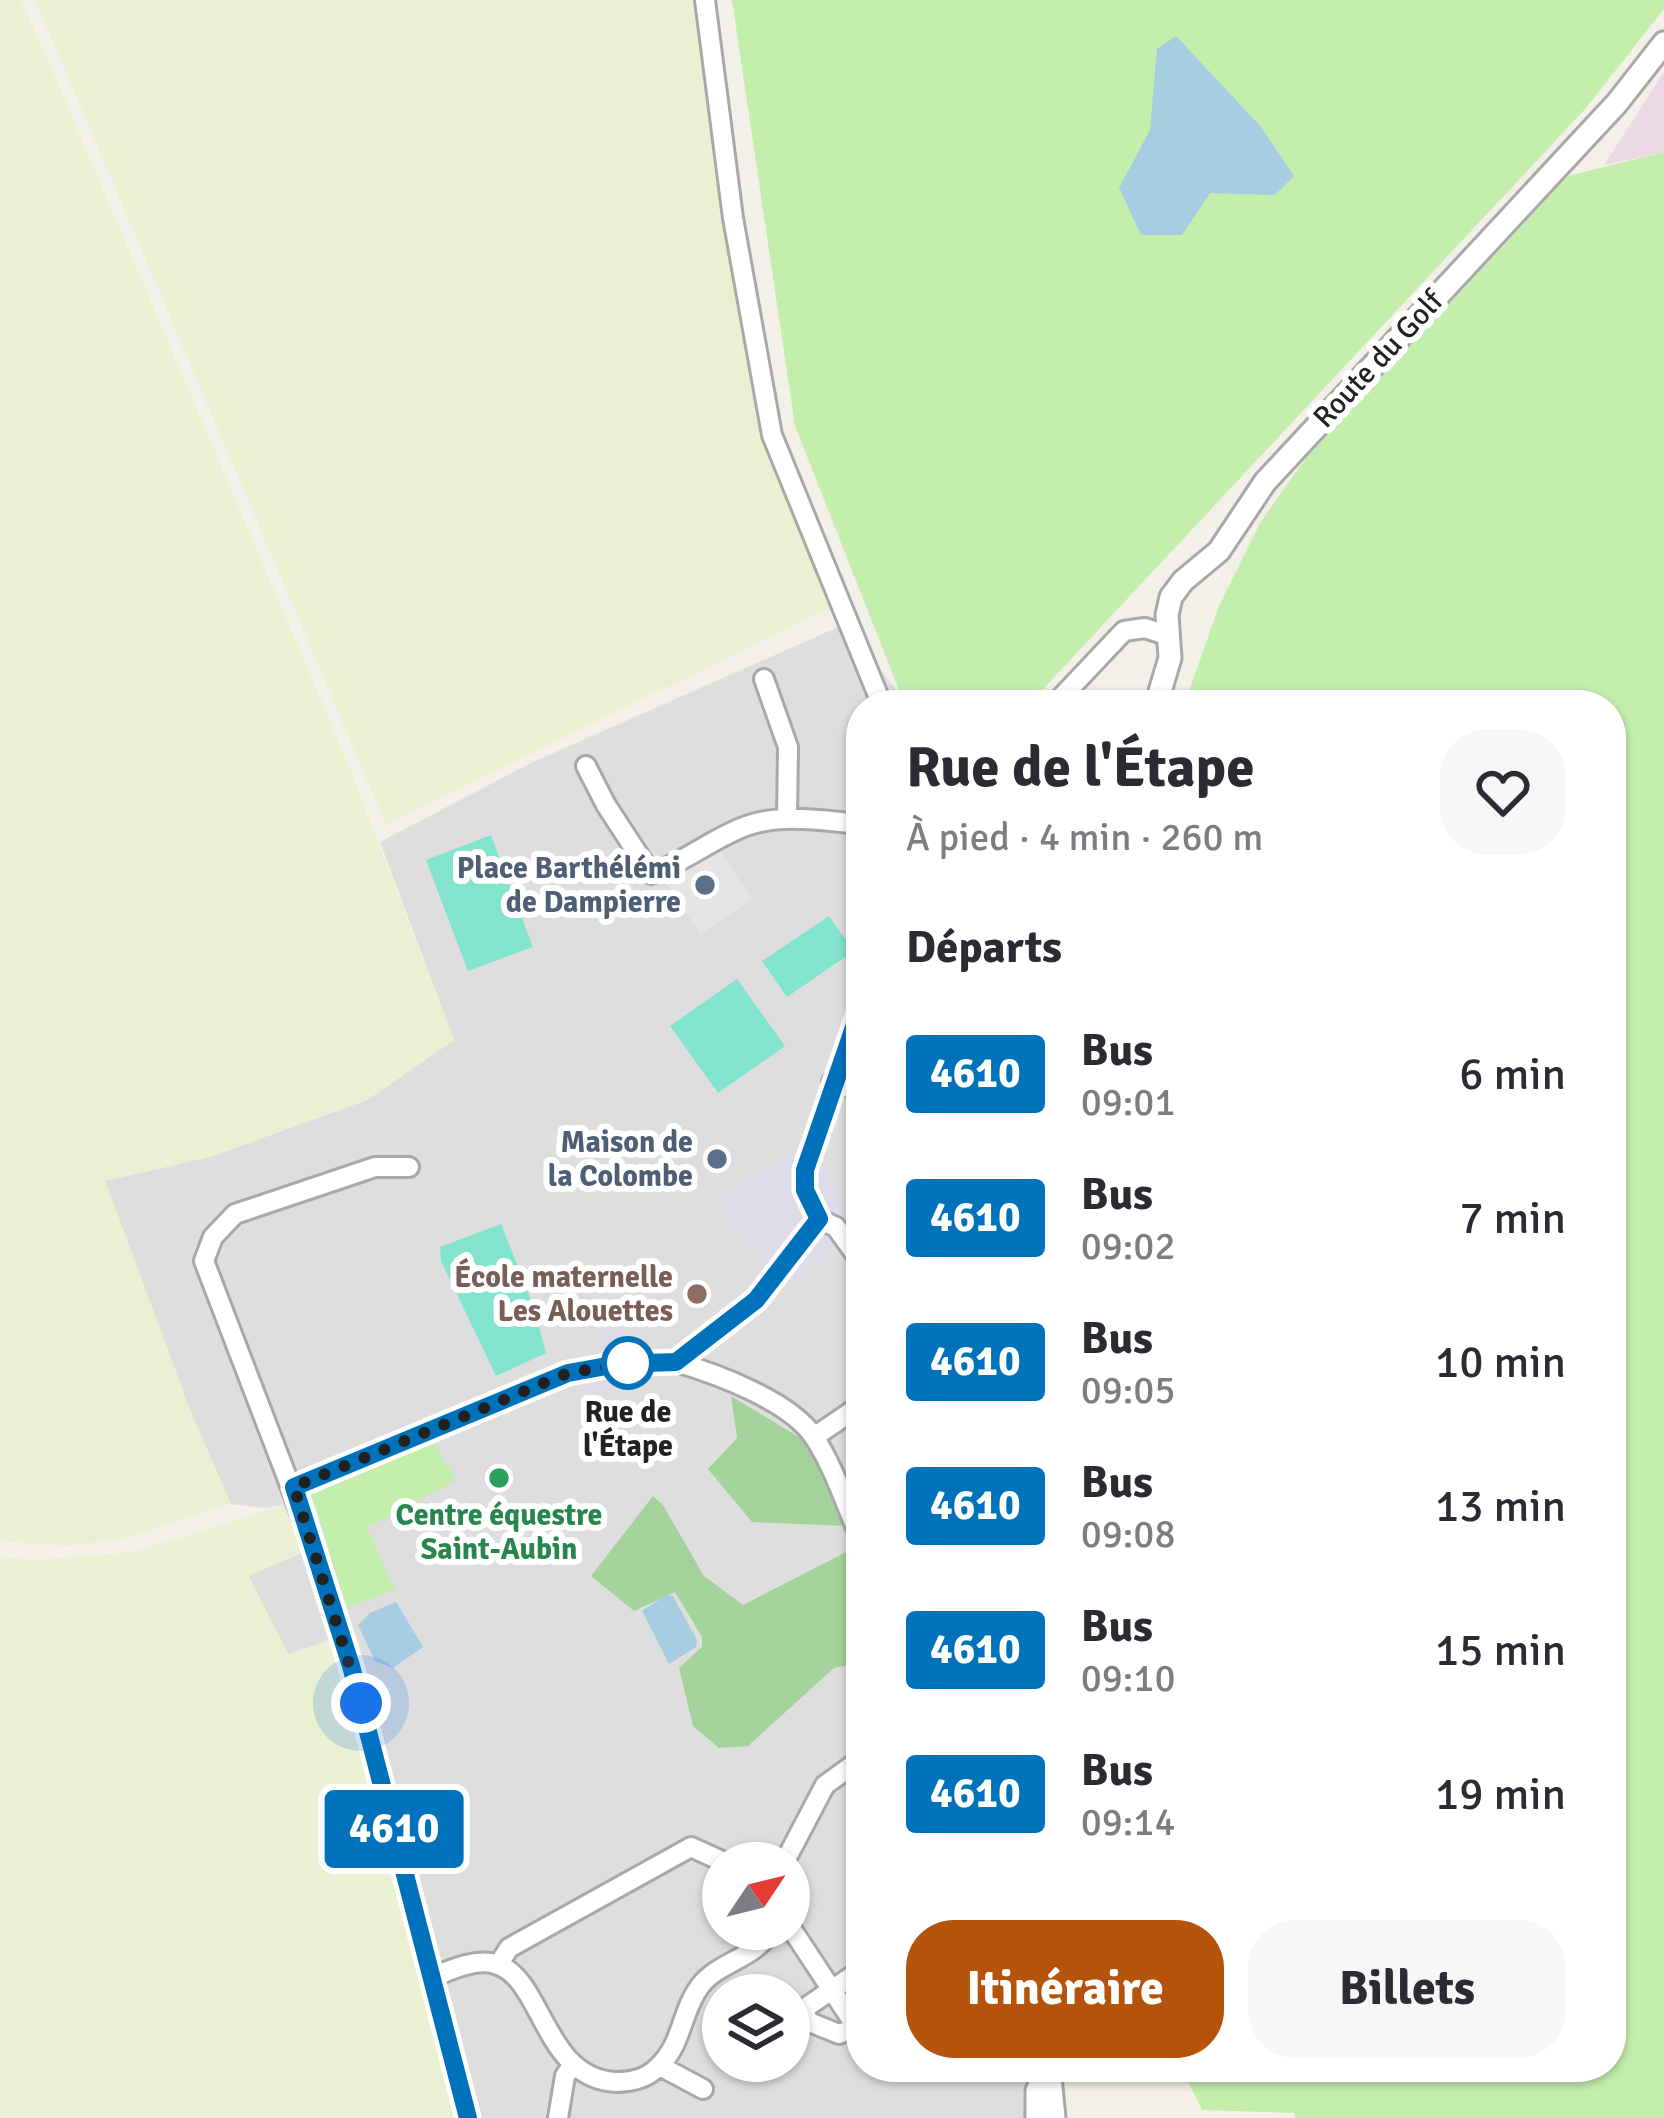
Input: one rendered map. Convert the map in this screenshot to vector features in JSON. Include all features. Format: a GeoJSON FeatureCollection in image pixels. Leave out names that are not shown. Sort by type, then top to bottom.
{"type":"FeatureCollection","features":[{"type":"Feature","properties":{"kind":"street"},"geometry":{"type":"LineString","coordinates":[[705,0],[733,218],[772,435],[876,690]]}},
{"type":"Feature","properties":{"kind":"street","name":"Route du Golf"},"geometry":{"type":"LineString","coordinates":[[1160,690],[1169,658],[1171,597],[1183,581],[1219,551],[1265,482],[1617,103],[1664,44]]}},
{"type":"Feature","properties":{"kind":"street"},"geometry":{"type":"LineString","coordinates":[[1068,690],[1124,631],[1145,628],[1169,636]]}},
{"type":"Feature","properties":{"kind":"street"},"geometry":{"type":"LineString","coordinates":[[764,680],[788,747],[787,818]]}},
{"type":"Feature","properties":{"kind":"street"},"geometry":{"type":"LineString","coordinates":[[586,766],[651,874],[746,826],[787,818],[846,823]]}},
{"type":"Feature","properties":{"kind":"street"},"geometry":{"type":"LineString","coordinates":[[846,1046],[805,1170],[805,1190],[819,1219],[836,1227],[846,1241]]}},
{"type":"Feature","properties":{"kind":"street"},"geometry":{"type":"LineString","coordinates":[[832,1082],[846,1086]]}},
{"type":"Feature","properties":{"kind":"street"},"geometry":{"type":"LineString","coordinates":[[409,1167],[375,1167],[236,1214],[213,1238],[204,1261],[294,1487],[351,1666],[468,2118]]}},
{"type":"Feature","properties":{"kind":"street"},"geometry":{"type":"LineString","coordinates":[[676,1362],[756,1300],[819,1219]]}},
{"type":"Feature","properties":{"kind":"street"},"geometry":{"type":"LineString","coordinates":[[294,1487],[568,1373],[618,1364],[676,1362],[742,1386],[799,1420],[814,1437],[846,1506]]}},
{"type":"Feature","properties":{"kind":"street"},"geometry":{"type":"LineString","coordinates":[[814,1437],[846,1415]]}},
{"type":"Feature","properties":{"kind":"street"},"geometry":{"type":"LineString","coordinates":[[795,1842],[825,1785],[846,1770]]}},
{"type":"Feature","properties":{"kind":"street"},"geometry":{"type":"LineString","coordinates":[[499,1964],[509,1948],[692,1846],[702,1851]]}},
{"type":"Feature","properties":{"kind":"street"},"geometry":{"type":"LineString","coordinates":[[433,1977],[475,1964],[499,1964],[513,1974],[573,2064],[609,2082],[631,2082],[660,2066],[674,2049],[704,1981],[752,1950]]}},
{"type":"Feature","properties":{"kind":"street"},"geometry":{"type":"LineString","coordinates":[[805,1950],[829,1988],[846,1978]]}},
{"type":"Feature","properties":{"kind":"street"},"geometry":{"type":"LineString","coordinates":[[558,2118],[573,2064]]}},
{"type":"Feature","properties":{"kind":"street"},"geometry":{"type":"LineString","coordinates":[[660,2066],[703,2089]]}},
{"type":"Feature","properties":{"kind":"street"},"geometry":{"type":"LineString","coordinates":[[1037,2118],[1041,2082]]}},
{"type":"Feature","properties":{"kind":"street"},"geometry":{"type":"LineString","coordinates":[[1050,2082],[1054,2118]]}},
{"type":"Feature","properties":{"kind":"shaded area"},"geometry":{"type":"Polygon","coordinates":[[[1664,72],[1664,152],[1604,165],[1664,72]]]}},
{"type":"Feature","properties":{"kind":"shaded area"},"geometry":{"type":"Polygon","coordinates":[[[845,624],[896,690],[846,690],[846,2082],[1037,2082],[1033,2118],[462,2118],[334,1639],[288,1655],[248,1575],[305,1551],[283,1505],[231,1504],[193,1418],[105,1181],[213,1156],[367,1100],[454,1040],[380,842],[531,763],[845,624]]]}},
{"type":"Feature","properties":{"kind":"shaded area","name":"Place Barthélémi de Dampierre"},"geometry":{"type":"Polygon","coordinates":[[[715,843],[752,899],[701,935],[658,871],[715,843]]]}},
{"type":"Feature","properties":{"kind":"shaded area"},"geometry":{"type":"Polygon","coordinates":[[[811,1152],[846,1207],[846,1241],[785,1285],[771,1283],[770,1262],[716,1198],[788,1156],[811,1152]]]}},
{"type":"Feature","properties":{"kind":"shaded area"},"geometry":{"type":"Polygon","coordinates":[[[623,1328],[658,1365],[593,1397],[566,1357],[606,1348],[603,1334],[623,1328]]]}},
{"type":"Feature","properties":{"kind":"green space"},"geometry":{"type":"Polygon","coordinates":[[[0,0],[21,0],[44,51],[347,761],[454,1040],[367,1100],[213,1156],[105,1181],[193,1418],[231,1504],[129,1538],[66,1546],[0,1541],[0,0]]]}},
{"type":"Feature","properties":{"kind":"green space"},"geometry":{"type":"Polygon","coordinates":[[[35,0],[698,0],[752,391],[774,470],[831,607],[386,825],[35,0]]]}},
{"type":"Feature","properties":{"kind":"green space"},"geometry":{"type":"Polygon","coordinates":[[[732,0],[1664,0],[1664,9],[1585,109],[1042,690],[899,690],[795,426],[732,0]]]}},
{"type":"Feature","properties":{"kind":"green space"},"geometry":{"type":"Polygon","coordinates":[[[1664,152],[1664,2118],[1295,2118],[1294,2113],[1202,2110],[1188,2082],[1626,2082],[1626,690],[1189,690],[1219,606],[1260,523],[1306,458],[1568,176],[1664,152]]]}},
{"type":"Feature","properties":{"kind":"green space"},"geometry":{"type":"Polygon","coordinates":[[[491,835],[533,947],[468,971],[426,860],[491,835]]]}},
{"type":"Feature","properties":{"kind":"green space"},"geometry":{"type":"Polygon","coordinates":[[[829,916],[846,940],[846,956],[787,997],[762,961],[829,916]]]}},
{"type":"Feature","properties":{"kind":"green space"},"geometry":{"type":"Polygon","coordinates":[[[737,979],[785,1046],[718,1093],[670,1026],[737,979]]]}},
{"type":"Feature","properties":{"kind":"green space"},"geometry":{"type":"Polygon","coordinates":[[[501,1224],[534,1307],[546,1353],[496,1376],[441,1261],[440,1247],[501,1224]]]}},
{"type":"Feature","properties":{"kind":"green space"},"geometry":{"type":"Polygon","coordinates":[[[731,1396],[802,1439],[846,1526],[752,1522],[708,1469],[737,1438],[731,1396]]]}},
{"type":"Feature","properties":{"kind":"green space"},"geometry":{"type":"Polygon","coordinates":[[[432,1440],[456,1480],[367,1528],[395,1590],[347,1607],[311,1493],[432,1440]]]}},
{"type":"Feature","properties":{"kind":"green space"},"geometry":{"type":"Polygon","coordinates":[[[653,1496],[704,1576],[743,1605],[846,1552],[846,1666],[834,1668],[748,1746],[719,1748],[693,1726],[679,1668],[702,1647],[702,1637],[675,1592],[634,1611],[591,1576],[653,1496]]]}},
{"type":"Feature","properties":{"kind":"green space"},"geometry":{"type":"Polygon","coordinates":[[[283,1505],[305,1552],[248,1576],[288,1654],[335,1639],[462,2118],[0,2118],[0,1557],[37,1560],[134,1552],[283,1505]]]}},
{"type":"Feature","properties":{"kind":"water"},"geometry":{"type":"Polygon","coordinates":[[[1176,36],[1261,127],[1294,176],[1275,195],[1210,193],[1182,235],[1141,235],[1119,188],[1150,130],[1157,49],[1176,36]]]}},
{"type":"Feature","properties":{"kind":"water"},"geometry":{"type":"Polygon","coordinates":[[[666,1595],[673,1596],[697,1640],[696,1647],[669,1664],[642,1611],[666,1595]]]}},
{"type":"Feature","properties":{"kind":"water"},"geometry":{"type":"Polygon","coordinates":[[[396,1602],[423,1647],[393,1668],[375,1661],[358,1625],[370,1613],[396,1602]]]}},
{"type":"Feature","properties":{"kind":"bus line","name":"4610"},"geometry":{"type":"LineString","coordinates":[[468,2118],[351,1666],[294,1487],[568,1373],[618,1364],[676,1362],[756,1300],[819,1219],[805,1190],[805,1170],[846,1043]]}},
{"type":"Feature","properties":{"kind":"place","name":"Place Barthélémi de Dampierre"},"geometry":{"type":"Point","coordinates":[705,885]}},
{"type":"Feature","properties":{"kind":"place","name":"Maison de la Colombe"},"geometry":{"type":"Point","coordinates":[717,1159]}},
{"type":"Feature","properties":{"kind":"place","name":"École maternelle Les Alouettes"},"geometry":{"type":"Point","coordinates":[697,1294]}},
{"type":"Feature","properties":{"kind":"place","name":"Rue de l'Étape"},"geometry":{"type":"Point","coordinates":[628,1363]}},
{"type":"Feature","properties":{"kind":"place","name":"Centre équestre Saint-Aubin"},"geometry":{"type":"Point","coordinates":[499,1478]}},
{"type":"Feature","properties":{"kind":"route"},"geometry":{"type":"LineString","coordinates":[[361,1703],[294,1487],[568,1373],[628,1363]]}}]}
